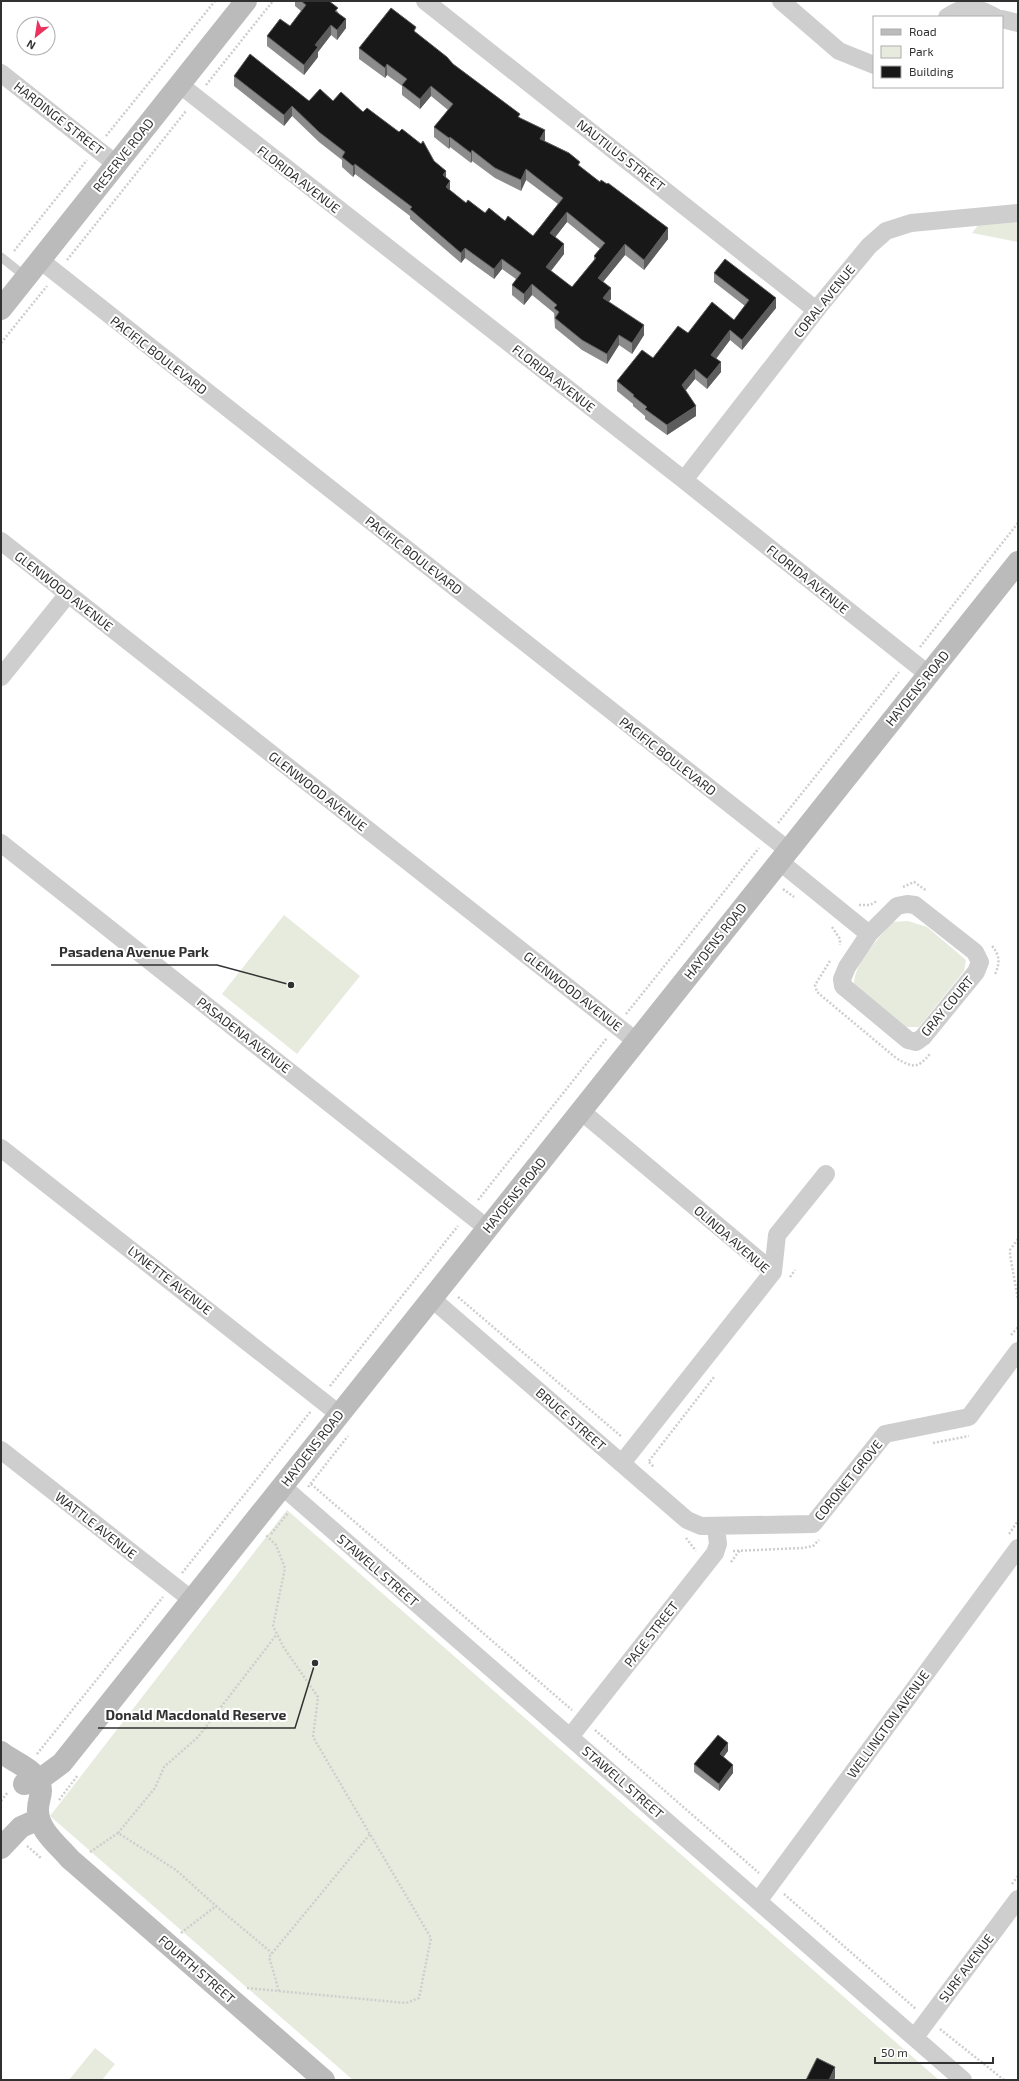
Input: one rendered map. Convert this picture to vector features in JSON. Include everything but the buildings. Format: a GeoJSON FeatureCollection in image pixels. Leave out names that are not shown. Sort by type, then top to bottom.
{"type":"FeatureCollection","features":[{"type":"Feature","properties":{"kind":"street","name":"RESERVE ROAD"},"geometry":{"type":"LineString","coordinates":[[1,309],[116,164],[187,91],[246,1]]}},
{"type":"Feature","properties":{"kind":"street","name":"NAUTILUS STREET"},"geometry":{"type":"LineString","coordinates":[[425,1],[816,310]]}},
{"type":"Feature","properties":{"kind":"street"},"geometry":{"type":"LineString","coordinates":[[781,1],[839,51],[873,65]]}},
{"type":"Feature","properties":{"kind":"street"},"geometry":{"type":"LineString","coordinates":[[948,16],[958,9],[976,7],[993,16]]}},
{"type":"Feature","properties":{"kind":"street"},"geometry":{"type":"LineString","coordinates":[[1003,19],[1018,23]]}},
{"type":"Feature","properties":{"kind":"street","name":"HARDINGE STREET"},"geometry":{"type":"LineString","coordinates":[[1,73],[116,164]]}},
{"type":"Feature","properties":{"kind":"street","name":"FLORIDA AVENUE"},"geometry":{"type":"LineString","coordinates":[[187,91],[684,480],[928,674]]}},
{"type":"Feature","properties":{"kind":"street","name":"CORAL AVENUE"},"geometry":{"type":"LineString","coordinates":[[684,480],[816,310],[869,246],[886,231],[911,223],[1018,213]]}},
{"type":"Feature","properties":{"kind":"street","name":"PACIFIC BOULEVARD"},"geometry":{"type":"LineString","coordinates":[[33,269],[56,274],[769,835],[783,855]]}},
{"type":"Feature","properties":{"kind":"street","name":"GLENWOOD AVENUE"},"geometry":{"type":"LineString","coordinates":[[1,541],[636,1041]]}},
{"type":"Feature","properties":{"kind":"street","name":"HAYDENS ROAD"},"geometry":{"type":"LineString","coordinates":[[32,1782],[62,1763],[192,1600],[260,1530],[282,1486],[783,855],[1018,562]]}},
{"type":"Feature","properties":{"kind":"street"},"geometry":{"type":"LineString","coordinates":[[1,677],[68,594]]}},
{"type":"Feature","properties":{"kind":"street","name":"PASADENA AVENUE"},"geometry":{"type":"LineString","coordinates":[[1,843],[487,1228]]}},
{"type":"Feature","properties":{"kind":"street"},"geometry":{"type":"LineString","coordinates":[[783,855],[870,934]]}},
{"type":"Feature","properties":{"kind":"street","name":"GRAY COURT"},"geometry":{"type":"LineString","coordinates":[[907,904],[915,905],[975,952],[980,962],[976,972],[923,1037],[916,1042],[908,1040],[843,986],[842,979],[846,967],[870,934],[897,906],[907,904]]}},
{"type":"Feature","properties":{"kind":"street","name":"OLINDA AVENUE"},"geometry":{"type":"LineString","coordinates":[[581,1111],[773,1272],[622,1463]]}},
{"type":"Feature","properties":{"kind":"street","name":"LYNETTE AVENUE"},"geometry":{"type":"LineString","coordinates":[[1,1148],[321,1398],[339,1414]]}},
{"type":"Feature","properties":{"kind":"street"},"geometry":{"type":"LineString","coordinates":[[773,1272],[777,1235],[826,1174]]}},
{"type":"Feature","properties":{"kind":"street","name":"BRUCE STREET"},"geometry":{"type":"LineString","coordinates":[[431,1298],[687,1520],[701,1526],[716,1526]]}},
{"type":"Feature","properties":{"kind":"street","name":"CORONET GROVE"},"geometry":{"type":"LineString","coordinates":[[716,1526],[813,1524],[885,1434],[969,1416],[1013,1345]]}},
{"type":"Feature","properties":{"kind":"street","name":"WATTLE AVENUE"},"geometry":{"type":"LineString","coordinates":[[1,1450],[192,1600]]}},
{"type":"Feature","properties":{"kind":"street","name":"STAWELL STREET"},"geometry":{"type":"LineString","coordinates":[[282,1486],[964,2080]]}},
{"type":"Feature","properties":{"kind":"street"},"geometry":{"type":"LineString","coordinates":[[715,1553],[718,1544],[716,1526]]}},
{"type":"Feature","properties":{"kind":"street","name":"WELLINGTON AVENUE"},"geometry":{"type":"LineString","coordinates":[[759,1900],[1018,1548]]}},
{"type":"Feature","properties":{"kind":"street","name":"PAGE STREET"},"geometry":{"type":"LineString","coordinates":[[570,1737],[715,1553]]}},
{"type":"Feature","properties":{"kind":"street"},"geometry":{"type":"LineString","coordinates":[[1,1848],[13,1833],[33,1821],[41,1797],[41,1787],[22,1774],[6,1756]]}},
{"type":"Feature","properties":{"kind":"street","name":"FOURTH STREET"},"geometry":{"type":"LineString","coordinates":[[33,1821],[42,1842],[78,1857],[324,2080]]}},
{"type":"Feature","properties":{"kind":"street","name":"SURF AVENUE"},"geometry":{"type":"LineString","coordinates":[[915,2037],[1018,1899]]}},
{"type":"Feature","properties":{"kind":"lane"},"geometry":{"type":"LineString","coordinates":[[1,257],[33,269]]}},
{"type":"Feature","properties":{"kind":"path"},"geometry":{"type":"LineString","coordinates":[[1,344],[56,274],[187,91],[274,1]]}},
{"type":"Feature","properties":{"kind":"path"},"geometry":{"type":"LineString","coordinates":[[34,1758],[1018,523]]}},
{"type":"Feature","properties":{"kind":"path"},"geometry":{"type":"LineString","coordinates":[[899,889],[914,882],[930,894]]}},
{"type":"Feature","properties":{"kind":"path"},"geometry":{"type":"LineString","coordinates":[[783,889],[796,898]]}},
{"type":"Feature","properties":{"kind":"path"},"geometry":{"type":"LineString","coordinates":[[856,904],[870,905],[880,899]]}},
{"type":"Feature","properties":{"kind":"path"},"geometry":{"type":"LineString","coordinates":[[831,926],[840,939],[840,944],[837,950]]}},
{"type":"Feature","properties":{"kind":"path"},"geometry":{"type":"LineString","coordinates":[[986,941],[998,954],[999,964],[994,975]]}},
{"type":"Feature","properties":{"kind":"path"},"geometry":{"type":"LineString","coordinates":[[833,956],[815,985],[817,992],[896,1058],[906,1064],[914,1066],[920,1065],[933,1051]]}},
{"type":"Feature","properties":{"kind":"path"},"geometry":{"type":"LineString","coordinates":[[1018,1239],[1010,1250],[1010,1255],[1018,1299]]}},
{"type":"Feature","properties":{"kind":"path"},"geometry":{"type":"LineString","coordinates":[[458,1297],[622,1438],[627,1431]]}},
{"type":"Feature","properties":{"kind":"path"},"geometry":{"type":"LineString","coordinates":[[1013,1345],[1018,1326]]}},
{"type":"Feature","properties":{"kind":"path"},"geometry":{"type":"LineString","coordinates":[[932,1443],[969,1436],[973,1432]]}},
{"type":"Feature","properties":{"kind":"path"},"geometry":{"type":"LineString","coordinates":[[649,1462],[656,1469]]}},
{"type":"Feature","properties":{"kind":"path"},"geometry":{"type":"LineString","coordinates":[[311,1484],[928,2020],[1004,2080]]}},
{"type":"Feature","properties":{"kind":"path"},"geometry":{"type":"LineString","coordinates":[[260,1530],[288,1513],[293,1517]]}},
{"type":"Feature","properties":{"kind":"path"},"geometry":{"type":"LineString","coordinates":[[260,1530],[263,1543]]}},
{"type":"Feature","properties":{"kind":"path"},"geometry":{"type":"LineString","coordinates":[[246,1988],[406,2003],[419,1998],[431,1938],[313,1737],[318,1697],[284,1648],[273,1626],[285,1568],[276,1545],[260,1530]]}},
{"type":"Feature","properties":{"kind":"path"},"geometry":{"type":"LineString","coordinates":[[685,1538],[697,1552],[715,1553],[803,1548],[813,1546],[824,1536]]}},
{"type":"Feature","properties":{"kind":"path"},"geometry":{"type":"LineString","coordinates":[[78,1857],[118,1833],[155,1788],[164,1767],[198,1737],[277,1634]]}},
{"type":"Feature","properties":{"kind":"path"},"geometry":{"type":"LineString","coordinates":[[55,1804],[79,1774]]}},
{"type":"Feature","properties":{"kind":"path"},"geometry":{"type":"LineString","coordinates":[[118,1833],[176,1870],[272,1953]]}},
{"type":"Feature","properties":{"kind":"path"},"geometry":{"type":"LineString","coordinates":[[279,1992],[269,1957],[370,1834]]}},
{"type":"Feature","properties":{"kind":"path"},"geometry":{"type":"LineString","coordinates":[[174,1930],[179,1935],[216,1906]]}},
{"type":"Feature","properties":{"kind":"green space"},"geometry":{"type":"Polygon","coordinates":[[[1018,219],[1018,242],[972,233],[979,224],[1018,219]]]}},
{"type":"Feature","properties":{"kind":"green space"},"geometry":{"type":"Polygon","coordinates":[[[284,915],[360,976],[297,1054],[222,994],[284,915]]]}},
{"type":"Feature","properties":{"kind":"green space"},"geometry":{"type":"Polygon","coordinates":[[[908,921],[927,927],[966,960],[964,971],[919,1027],[906,1027],[854,985],[855,976],[862,960],[892,922],[908,921]]]}},
{"type":"Feature","properties":{"kind":"green space"},"geometry":{"type":"Polygon","coordinates":[[[287,1510],[939,2080],[353,2080],[50,1816],[287,1510]]]}},
{"type":"Feature","properties":{"kind":"green space"},"geometry":{"type":"Polygon","coordinates":[[[95,2048],[115,2064],[102,2080],[69,2080],[95,2048]]]}},
{"type":"Feature","properties":{"kind":"place","name":"Pasadena Avenue Park"},"geometry":{"type":"Point","coordinates":[291,985]}},
{"type":"Feature","properties":{"kind":"place","name":"Donald Macdonald Reserve"},"geometry":{"type":"Point","coordinates":[315,1663]}}]}
